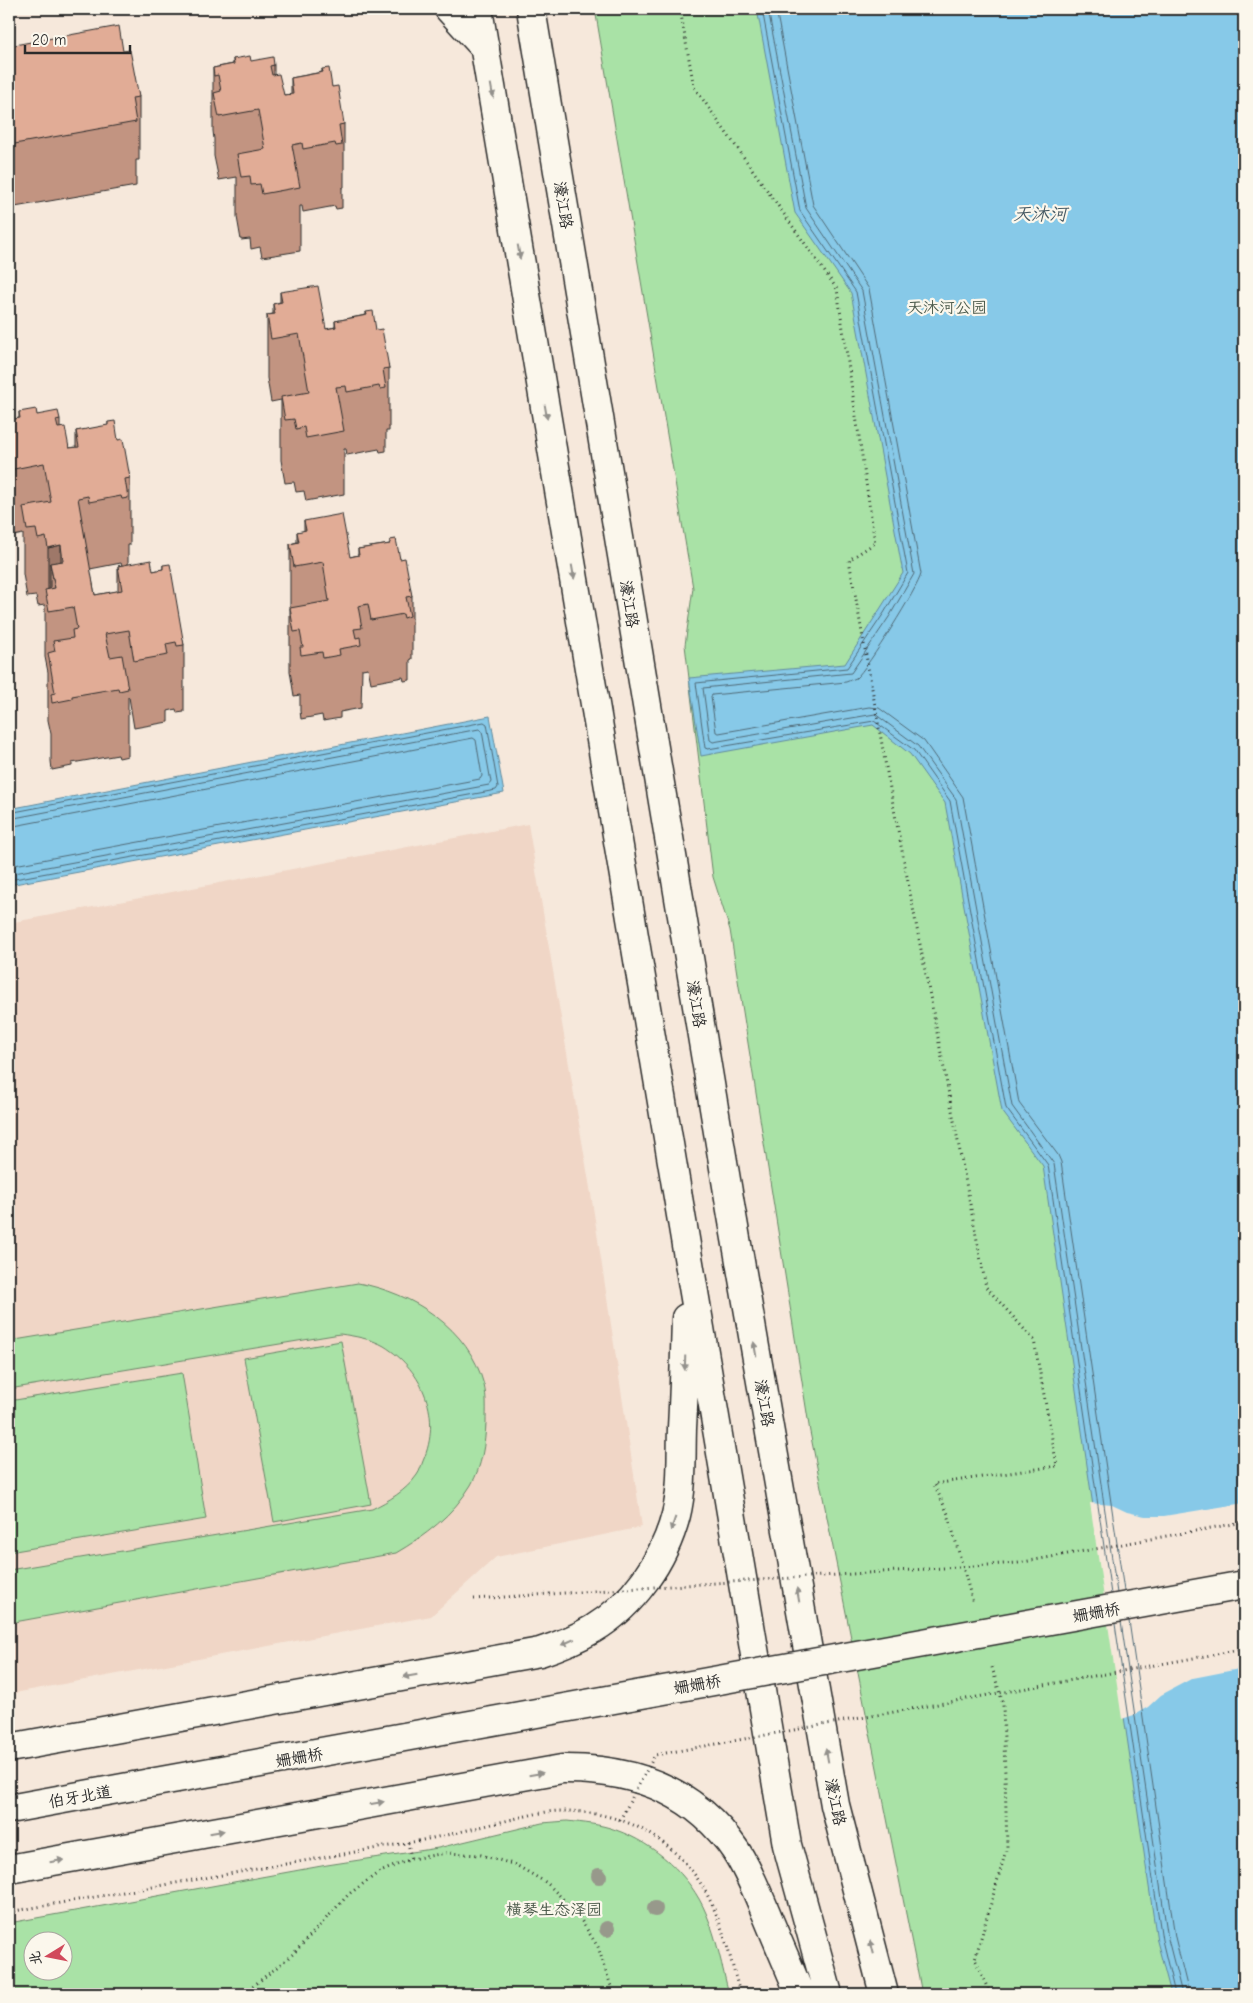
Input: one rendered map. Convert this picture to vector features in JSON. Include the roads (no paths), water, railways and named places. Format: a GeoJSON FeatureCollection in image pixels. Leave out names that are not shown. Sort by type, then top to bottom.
{"type":"FeatureCollection","features":[{"type":"Feature","properties":{"kind":"main road"},"geometry":{"type":"LineString","coordinates":[[449,9],[485,48]]}},
{"type":"Feature","properties":{"kind":"main road"},"geometry":{"type":"LineString","coordinates":[[478,9],[787,1844],[828,1994]]}},
{"type":"Feature","properties":{"kind":"main road","name":"濠江路"},"geometry":{"type":"LineString","coordinates":[[531,9],[733,1220],[832,1786],[884,1994]]}},
{"type":"Feature","properties":{"kind":"main road"},"geometry":{"type":"LineString","coordinates":[[9,1748],[540,1652],[568,1642],[593,1629],[616,1612],[636,1592],[648,1576],[666,1542],[676,1515],[680,1487],[688,1262]]}},
{"type":"Feature","properties":{"kind":"main road","name":"姗姗桥"},"geometry":{"type":"LineString","coordinates":[[150,1783],[1244,1585]]}},
{"type":"Feature","properties":{"kind":"main road"},"geometry":{"type":"LineString","coordinates":[[9,1869],[562,1769],[591,1769],[619,1772],[647,1780],[673,1792],[697,1809],[718,1828],[736,1851],[751,1876],[800,1994]]}},
{"type":"Feature","properties":{"kind":"main road","name":"伯牙北道"},"geometry":{"type":"LineString","coordinates":[[9,1809],[150,1783]]}},
{"type":"Feature","properties":{"kind":"water","name":"天沐河"},"geometry":{"type":"Polygon","coordinates":[[[757,9],[1244,9],[1244,1994],[1171,1994],[1157,1941],[1043,1166],[1002,1111],[945,803],[910,754],[873,725],[701,756],[689,678],[845,664],[903,573],[851,293],[795,213],[757,9]]]}},
{"type":"Feature","properties":{"kind":"water"},"geometry":{"type":"Polygon","coordinates":[[[490,716],[504,793],[9,885],[9,809],[490,716]]]}},
{"type":"Feature","properties":{"kind":"park label","name":"天沐河公园"},"geometry":{"type":"Point","coordinates":[947,307]}},
{"type":"Feature","properties":{"kind":"park label","name":"横琴生态泽园"},"geometry":{"type":"Point","coordinates":[554,1909]}}]}
